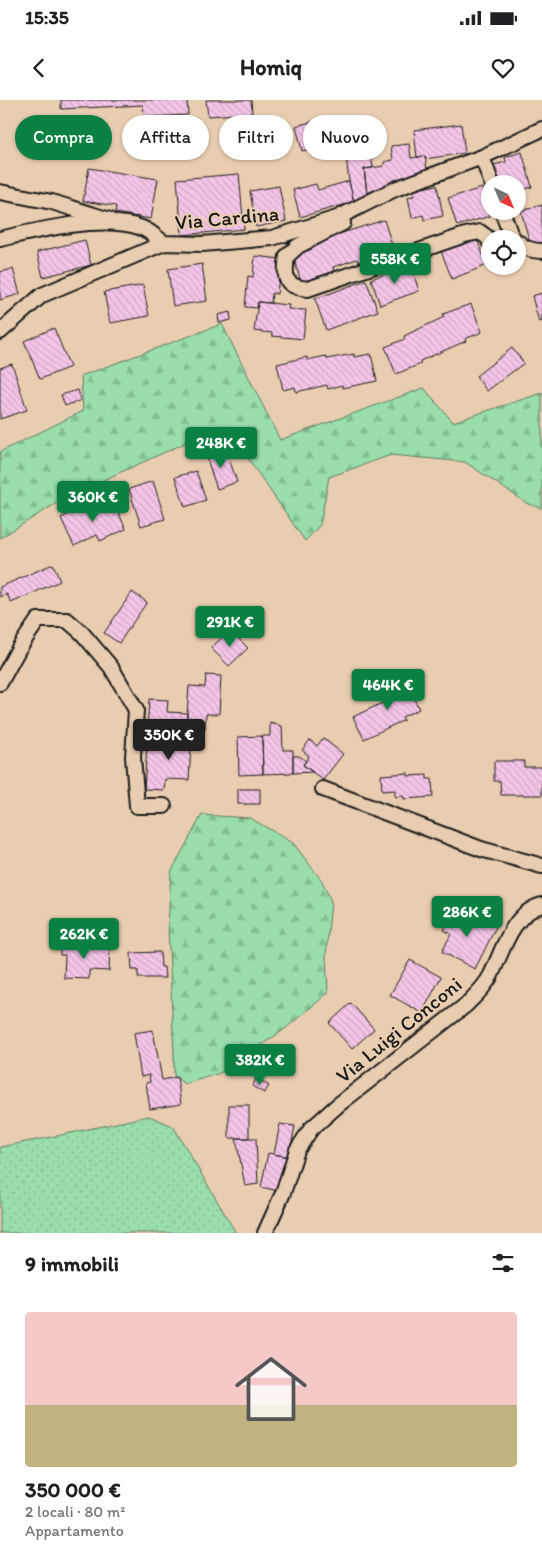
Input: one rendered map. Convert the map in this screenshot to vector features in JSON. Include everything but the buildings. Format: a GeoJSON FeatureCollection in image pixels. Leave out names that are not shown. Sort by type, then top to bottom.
{"type":"FeatureCollection","features":[{"type":"Feature","properties":{"kind":"street","name":"Via Cardina"},"geometry":{"type":"LineString","coordinates":[[164,243],[202,244],[272,238],[337,218],[395,190],[482,157],[542,129]]}},
{"type":"Feature","properties":{"kind":"street"},"geometry":{"type":"LineString","coordinates":[[482,157],[489,175]]}},
{"type":"Feature","properties":{"kind":"street"},"geometry":{"type":"LineString","coordinates":[[418,181],[355,217],[298,246],[287,256],[286,280],[294,287],[308,289],[465,235],[481,233]]}},
{"type":"Feature","properties":{"kind":"street"},"geometry":{"type":"LineString","coordinates":[[0,192],[52,202],[143,228],[164,243]]}},
{"type":"Feature","properties":{"kind":"street"},"geometry":{"type":"LineString","coordinates":[[0,239],[54,227],[118,222]]}},
{"type":"Feature","properties":{"kind":"street"},"geometry":{"type":"LineString","coordinates":[[0,332],[42,295],[164,243]]}},
{"type":"Feature","properties":{"kind":"street"},"geometry":{"type":"LineString","coordinates":[[526,248],[531,251],[542,250]]}},
{"type":"Feature","properties":{"kind":"street"},"geometry":{"type":"LineString","coordinates":[[0,683],[19,648],[38,620],[67,620],[82,633],[111,667],[136,710],[133,757],[137,806],[164,806]]}},
{"type":"Feature","properties":{"kind":"street"},"geometry":{"type":"LineString","coordinates":[[323,790],[481,849],[542,866]]}},
{"type":"Feature","properties":{"kind":"street","name":"Via Luigi Conconi"},"geometry":{"type":"LineString","coordinates":[[266,1233],[283,1194],[297,1150],[312,1129],[338,1105],[466,1005],[485,985],[512,928],[534,907],[542,905]]}},
{"type":"Feature","properties":{"kind":"green space"},"geometry":{"type":"Polygon","coordinates":[[[222,324],[280,440],[424,388],[453,422],[542,393],[542,508],[528,504],[465,462],[391,455],[329,477],[320,525],[305,541],[225,425],[68,496],[0,538],[0,452],[83,411],[81,376],[222,324]]]}},
{"type":"Feature","properties":{"kind":"green space"},"geometry":{"type":"Polygon","coordinates":[[[202,815],[250,818],[293,843],[322,881],[331,901],[326,956],[328,993],[285,1029],[220,1073],[185,1084],[174,1076],[168,926],[171,872],[202,815]]]}},
{"type":"Feature","properties":{"kind":"green space"},"geometry":{"type":"Polygon","coordinates":[[[149,1116],[173,1126],[236,1233],[0,1233],[0,1147],[149,1116]]]}}]}
